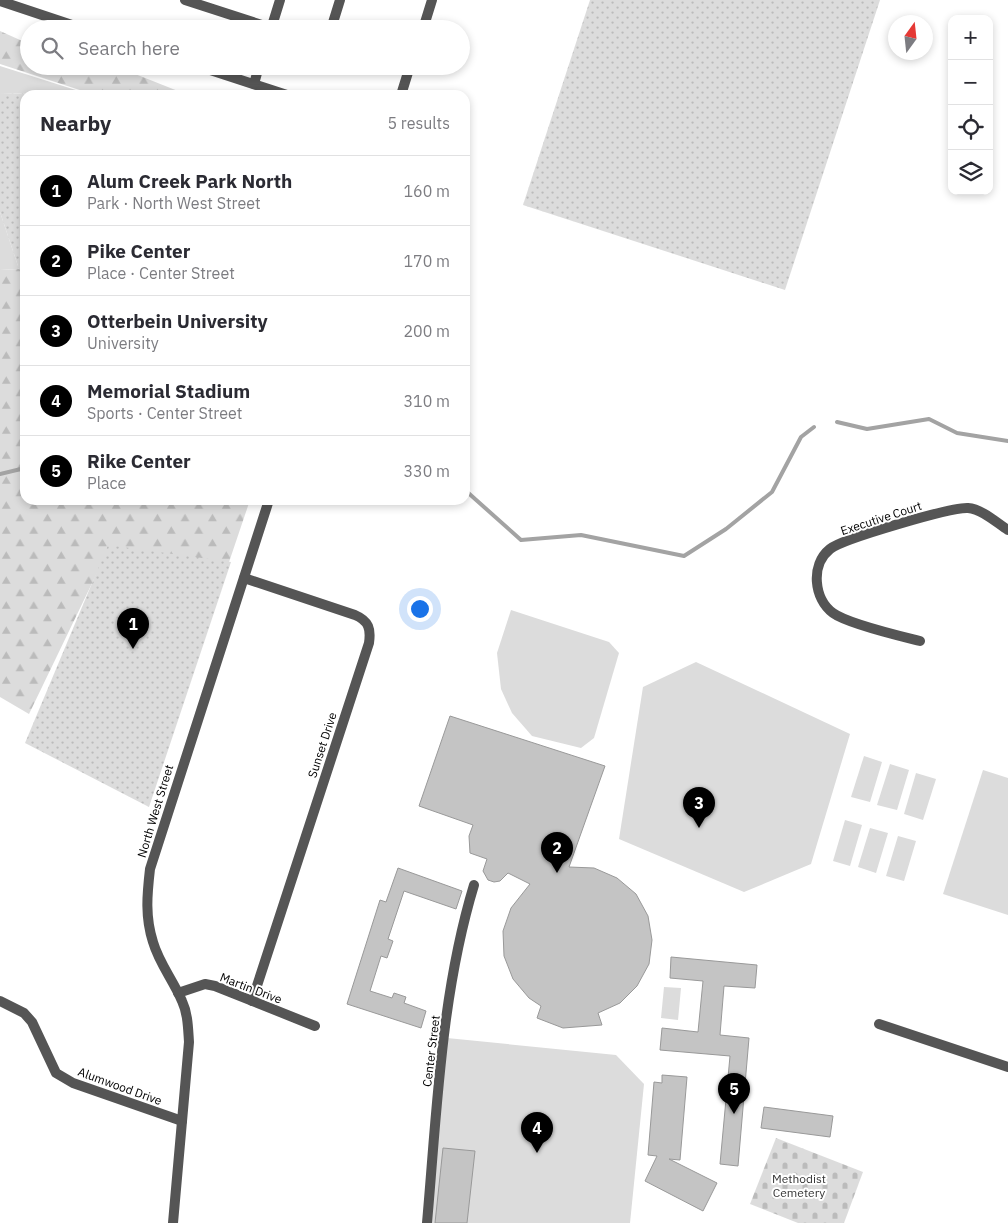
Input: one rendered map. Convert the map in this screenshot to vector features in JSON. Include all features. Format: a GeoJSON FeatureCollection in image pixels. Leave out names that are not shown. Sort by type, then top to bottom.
{"type":"FeatureCollection","features":[{"type":"Feature","properties":{"kind":"street"},"geometry":{"type":"LineString","coordinates":[[185,0],[217,5],[252,20]]}},
{"type":"Feature","properties":{"kind":"street"},"geometry":{"type":"LineString","coordinates":[[274,20],[280,0]]}},
{"type":"Feature","properties":{"kind":"street"},"geometry":{"type":"LineString","coordinates":[[334,20],[340,0]]}},
{"type":"Feature","properties":{"kind":"street"},"geometry":{"type":"LineString","coordinates":[[426,20],[432,0]]}},
{"type":"Feature","properties":{"kind":"street"},"geometry":{"type":"LineString","coordinates":[[0,1],[57,20]]}},
{"type":"Feature","properties":{"kind":"street"},"geometry":{"type":"LineString","coordinates":[[226,75],[272,90]]}},
{"type":"Feature","properties":{"kind":"street"},"geometry":{"type":"LineString","coordinates":[[254,84],[256,75]]}},
{"type":"Feature","properties":{"kind":"street"},"geometry":{"type":"LineString","coordinates":[[403,90],[407,75]]}},
{"type":"Feature","properties":{"kind":"street","name":"North West Street"},"geometry":{"type":"LineString","coordinates":[[173,1223],[189,1042],[185,1012],[178,993],[160,960],[150,929],[146,902],[150,869],[268,505]]}},
{"type":"Feature","properties":{"kind":"street","name":"Executive Court"},"geometry":{"type":"LineString","coordinates":[[920,641],[834,614],[822,602],[817,587],[818,566],[830,549],[860,536],[952,509],[970,508],[1008,530]]}},
{"type":"Feature","properties":{"kind":"street","name":"Sunset Drive"},"geometry":{"type":"LineString","coordinates":[[244,578],[356,615],[366,621],[370,632],[366,652],[252,1001]]}},
{"type":"Feature","properties":{"kind":"street","name":"Center Street"},"geometry":{"type":"LineString","coordinates":[[427,1223],[440,1064],[460,931],[474,885]]}},
{"type":"Feature","properties":{"kind":"street","name":"Martin Drive"},"geometry":{"type":"LineString","coordinates":[[178,993],[205,984],[315,1026]]}},
{"type":"Feature","properties":{"kind":"street","name":"Alumwood Drive"},"geometry":{"type":"LineString","coordinates":[[0,1001],[24,1013],[32,1022],[56,1073],[73,1083],[182,1121]]}},
{"type":"Feature","properties":{"kind":"street"},"geometry":{"type":"LineString","coordinates":[[878,1024],[1008,1067]]}},
{"type":"Feature","properties":{"kind":"green space"},"geometry":{"type":"Polygon","coordinates":[[[590,0],[880,0],[785,290],[523,205],[590,0]]]}},
{"type":"Feature","properties":{"kind":"green space"},"geometry":{"type":"Polygon","coordinates":[[[0,31],[20,40],[20,71],[0,64],[0,31]]]}},
{"type":"Feature","properties":{"kind":"green space"},"geometry":{"type":"Polygon","coordinates":[[[0,66],[20,72],[20,75],[28,75],[76,90],[20,90],[20,94],[0,94],[0,66]]]}},
{"type":"Feature","properties":{"kind":"green space"},"geometry":{"type":"Polygon","coordinates":[[[34,75],[138,75],[175,90],[80,90],[34,75]]]}},
{"type":"Feature","properties":{"kind":"green space"},"geometry":{"type":"Polygon","coordinates":[[[0,94],[20,94],[20,269],[0,212],[0,94]]]}},
{"type":"Feature","properties":{"kind":"green space"},"geometry":{"type":"Polygon","coordinates":[[[0,212],[19,269],[0,270],[0,212]]]}},
{"type":"Feature","properties":{"kind":"green space"},"geometry":{"type":"Polygon","coordinates":[[[20,269],[20,505],[248,505],[226,571],[110,546],[29,714],[0,697],[0,270],[20,269]]]}},
{"type":"Feature","properties":{"kind":"green space"},"geometry":{"type":"Polygon","coordinates":[[[108,545],[231,562],[149,807],[25,743],[108,545]]]}},
{"type":"Feature","properties":{"kind":"green space"},"geometry":{"type":"Polygon","coordinates":[[[511,610],[609,642],[619,653],[594,738],[581,748],[532,736],[512,713],[501,689],[497,653],[511,610]]]}},
{"type":"Feature","properties":{"kind":"green space"},"geometry":{"type":"Polygon","coordinates":[[[696,662],[850,734],[811,864],[744,892],[619,839],[643,687],[696,662]]]}},
{"type":"Feature","properties":{"kind":"green space"},"geometry":{"type":"Polygon","coordinates":[[[864,756],[882,762],[870,802],[851,797],[864,756]]]}},
{"type":"Feature","properties":{"kind":"green space"},"geometry":{"type":"Polygon","coordinates":[[[890,764],[909,770],[897,810],[877,805],[890,764]]]}},
{"type":"Feature","properties":{"kind":"green space"},"geometry":{"type":"Polygon","coordinates":[[[983,770],[1008,778],[1008,915],[943,894],[983,770]]]}},
{"type":"Feature","properties":{"kind":"green space"},"geometry":{"type":"Polygon","coordinates":[[[916,773],[936,779],[923,820],[904,814],[916,773]]]}},
{"type":"Feature","properties":{"kind":"green space"},"geometry":{"type":"Polygon","coordinates":[[[845,820],[862,825],[850,866],[833,861],[845,820]]]}},
{"type":"Feature","properties":{"kind":"green space"},"geometry":{"type":"Polygon","coordinates":[[[870,828],[888,833],[876,873],[858,867],[870,828]]]}},
{"type":"Feature","properties":{"kind":"green space"},"geometry":{"type":"Polygon","coordinates":[[[898,836],[916,841],[904,881],[886,876],[898,836]]]}},
{"type":"Feature","properties":{"kind":"green space"},"geometry":{"type":"Polygon","coordinates":[[[664,987],[681,988],[678,1020],[661,1018],[664,987]]]}},
{"type":"Feature","properties":{"kind":"green space"},"geometry":{"type":"Polygon","coordinates":[[[447,1038],[616,1055],[644,1084],[630,1223],[429,1223],[447,1038]]]}},
{"type":"Feature","properties":{"kind":"green space","name":"Methodist Cemetery"},"geometry":{"type":"Polygon","coordinates":[[[776,1138],[863,1172],[844,1223],[798,1223],[750,1204],[776,1138]]]}},
{"type":"Feature","properties":{"kind":"building"},"geometry":{"type":"Polygon","coordinates":[[[450,716],[605,766],[569,867],[594,868],[617,878],[636,894],[648,916],[652,940],[649,964],[637,986],[620,1003],[598,1013],[602,1025],[563,1028],[537,1018],[541,1006],[529,998],[513,979],[504,956],[503,931],[511,908],[530,884],[508,873],[500,881],[488,880],[483,871],[487,859],[470,853],[469,836],[473,825],[419,806],[450,716]]]}},
{"type":"Feature","properties":{"kind":"building"},"geometry":{"type":"Polygon","coordinates":[[[398,868],[462,891],[456,909],[404,891],[388,939],[393,941],[387,958],[381,956],[370,991],[392,998],[394,993],[406,997],[404,1003],[426,1011],[421,1028],[347,1004],[380,900],[386,902],[398,868]]]}},
{"type":"Feature","properties":{"kind":"building"},"geometry":{"type":"Polygon","coordinates":[[[671,957],[757,965],[755,988],[724,986],[720,1035],[749,1038],[738,1166],[720,1164],[730,1056],[660,1050],[662,1028],[698,1032],[703,981],[670,978],[671,957]]]}},
{"type":"Feature","properties":{"kind":"building"},"geometry":{"type":"Polygon","coordinates":[[[662,1075],[687,1077],[680,1160],[669,1159],[717,1183],[703,1211],[645,1181],[657,1156],[648,1155],[654,1082],[662,1083],[662,1075]]]}},
{"type":"Feature","properties":{"kind":"building"},"geometry":{"type":"Polygon","coordinates":[[[764,1107],[833,1116],[830,1137],[761,1128],[764,1107]]]}},
{"type":"Feature","properties":{"kind":"building"},"geometry":{"type":"Polygon","coordinates":[[[443,1148],[475,1151],[467,1223],[435,1223],[443,1148]]]}},
{"type":"Feature","properties":{"kind":"waterway"},"geometry":{"type":"LineString","coordinates":[[837,422],[867,429],[929,419],[957,433],[1008,441]]}},
{"type":"Feature","properties":{"kind":"waterway"},"geometry":{"type":"LineString","coordinates":[[470,494],[521,540],[581,535],[684,556],[726,529],[772,492],[801,437],[814,427]]}},
{"type":"Feature","properties":{"kind":"waterway"},"geometry":{"type":"LineString","coordinates":[[0,474],[20,469]]}},
{"type":"Feature","properties":{"kind":"place","name":"Alum Creek Park North"},"geometry":{"type":"Point","coordinates":[133,649]}},
{"type":"Feature","properties":{"kind":"place","name":"Otterbein University"},"geometry":{"type":"Point","coordinates":[699,828]}},
{"type":"Feature","properties":{"kind":"place","name":"Pike Center"},"geometry":{"type":"Point","coordinates":[557,873]}},
{"type":"Feature","properties":{"kind":"place","name":"Rike Center"},"geometry":{"type":"Point","coordinates":[734,1114]}},
{"type":"Feature","properties":{"kind":"place","name":"Memorial Stadium"},"geometry":{"type":"Point","coordinates":[537,1153]}}]}
